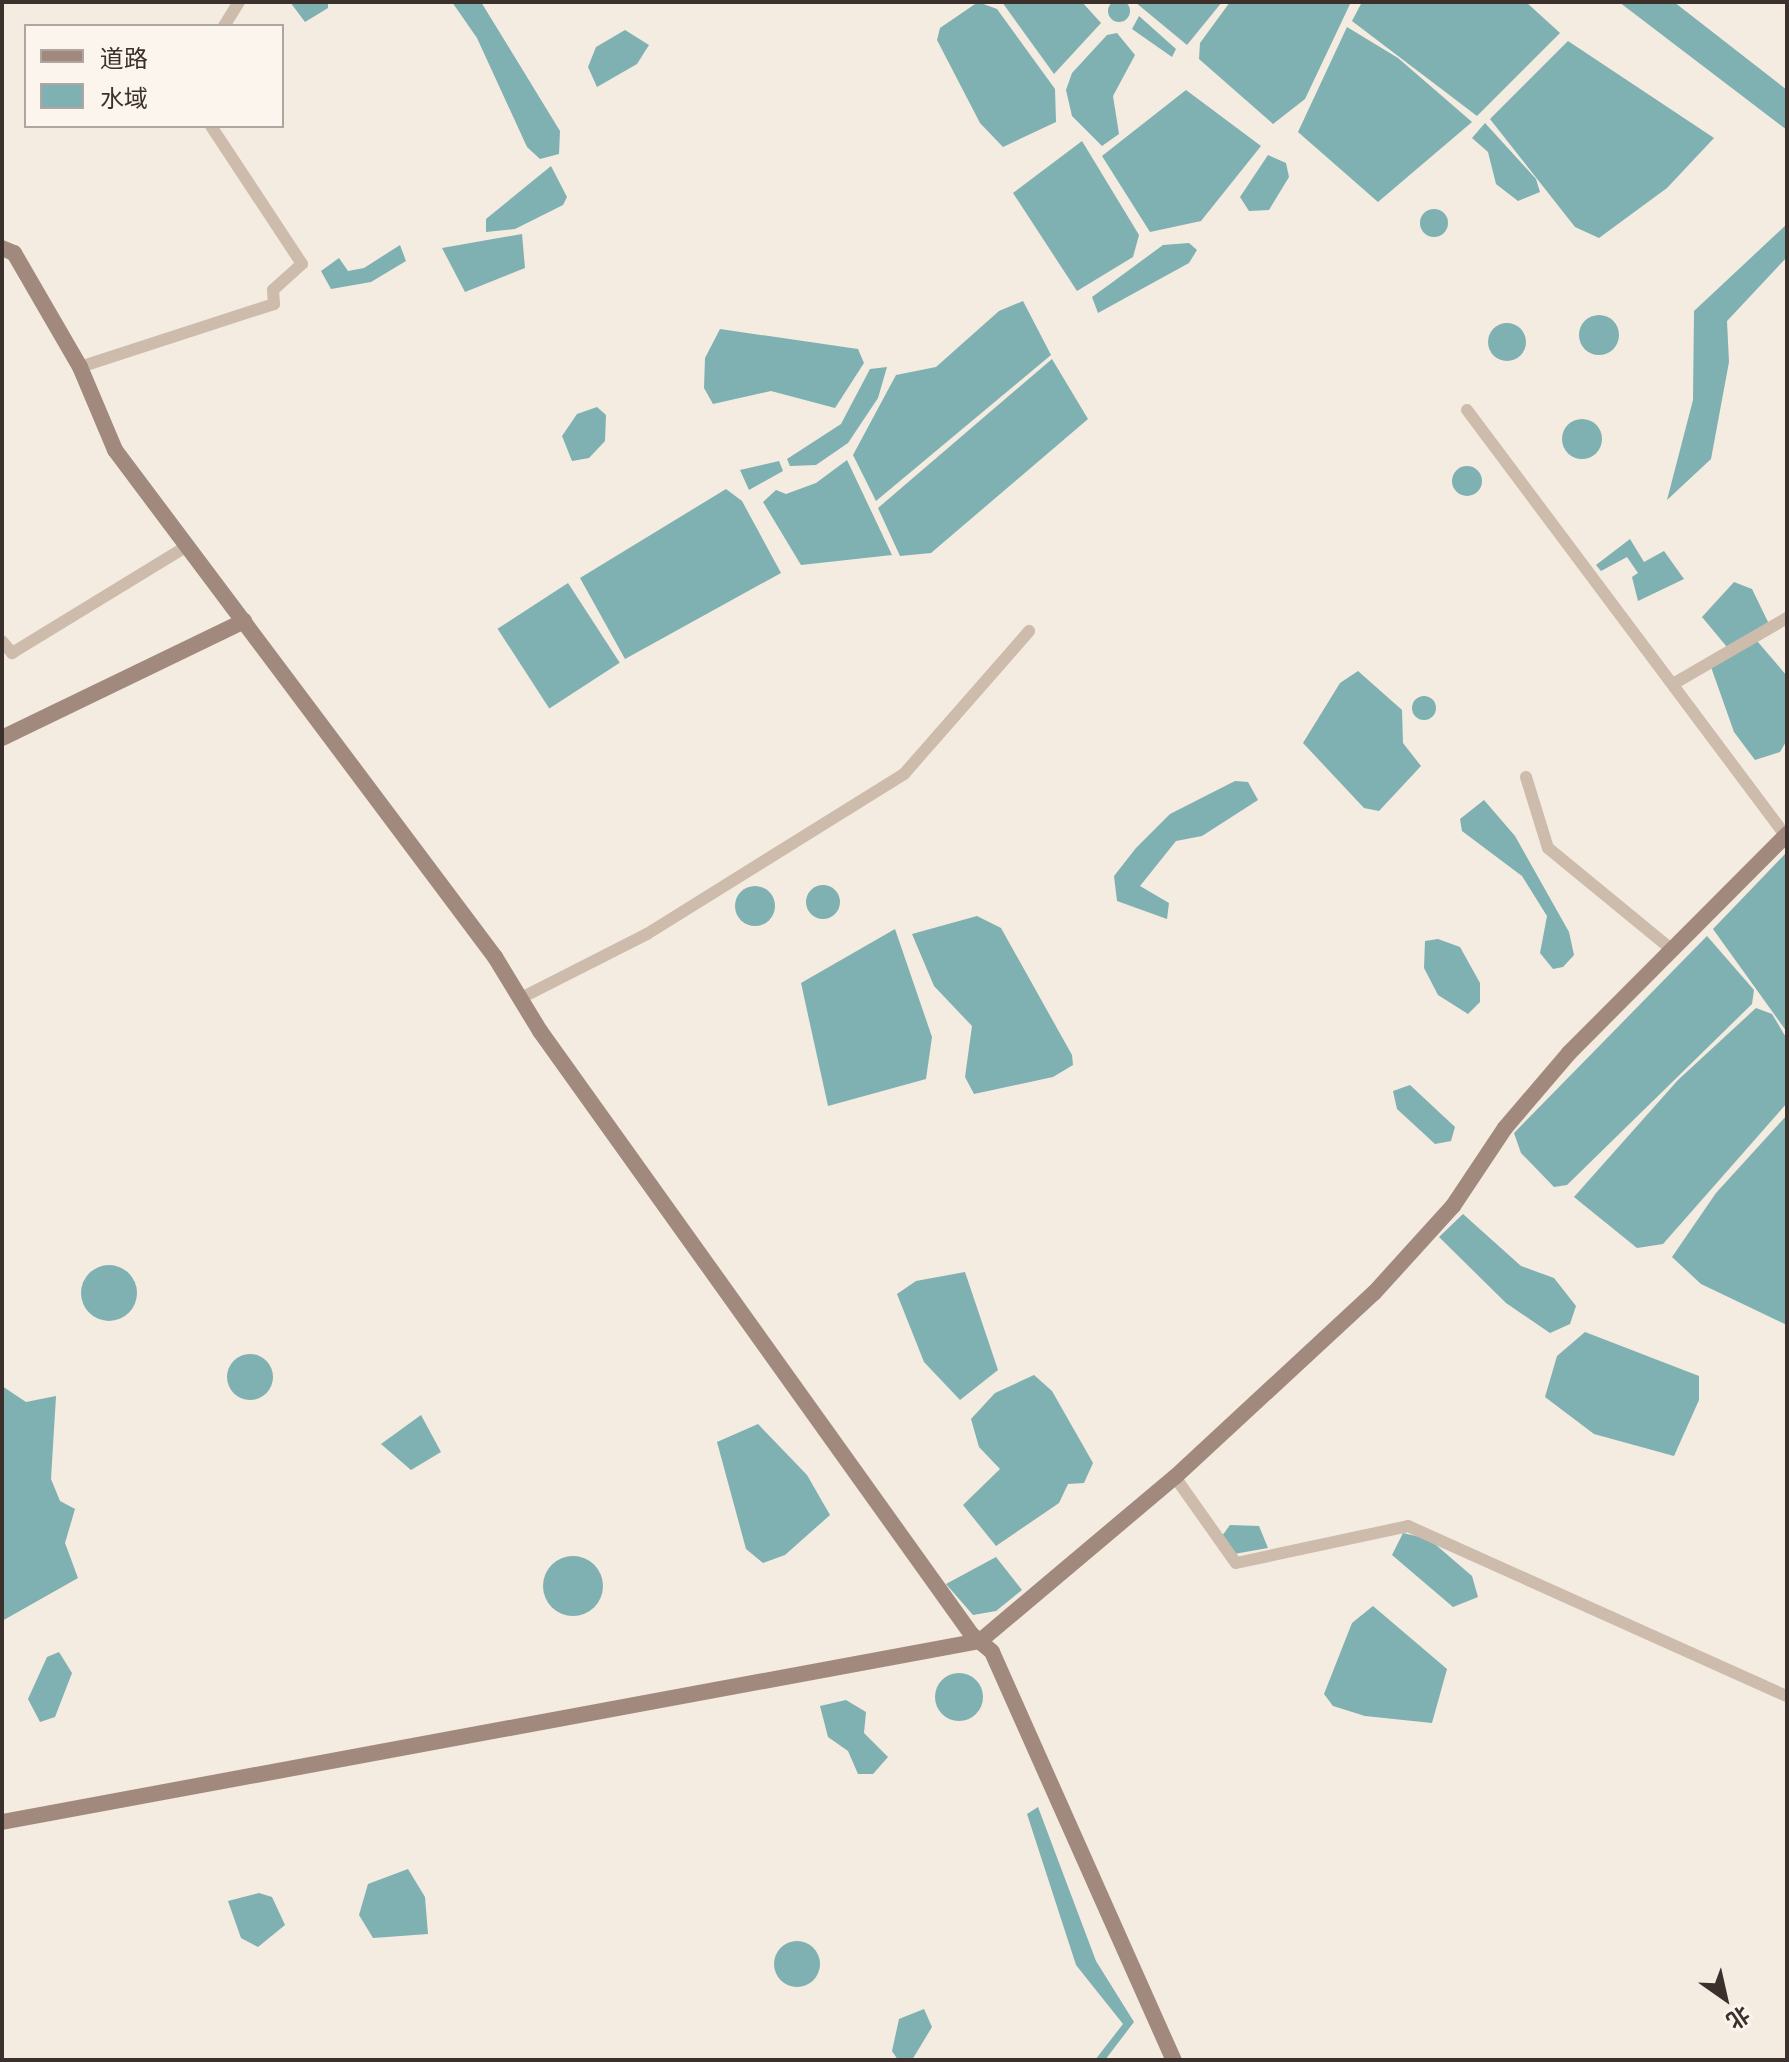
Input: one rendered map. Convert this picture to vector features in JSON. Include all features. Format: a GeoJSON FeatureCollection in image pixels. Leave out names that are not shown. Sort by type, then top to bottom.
{"type":"FeatureCollection","features":[{"type":"Feature","properties":{"kind":"street"},"geometry":{"type":"LineString","coordinates":[[225,24],[239,2]]}},
{"type":"Feature","properties":{"kind":"street"},"geometry":{"type":"LineString","coordinates":[[80,367],[274,304],[273,290],[302,264],[212,128]]}},
{"type":"Feature","properties":{"kind":"street"},"geometry":{"type":"LineString","coordinates":[[2,248],[14,253],[80,367],[115,450],[521,998],[980,1641],[992,1652],[1174,2060]]}},
{"type":"Feature","properties":{"kind":"street"},"geometry":{"type":"LineString","coordinates":[[2,1822],[964,1650],[980,1641],[1175,1477],[1374,1293],[1453,1206],[1547,1078],[1786,834],[1467,410]]}},
{"type":"Feature","properties":{"kind":"street"},"geometry":{"type":"LineString","coordinates":[[2,641],[12,653],[187,546]]}},
{"type":"Feature","properties":{"kind":"street"},"geometry":{"type":"LineString","coordinates":[[1673,684],[1787,618]]}},
{"type":"Feature","properties":{"kind":"street"},"geometry":{"type":"LineString","coordinates":[[2,738],[244,621]]}},
{"type":"Feature","properties":{"kind":"street"},"geometry":{"type":"LineString","coordinates":[[521,998],[647,934],[904,774],[1029,631]]}},
{"type":"Feature","properties":{"kind":"street"},"geometry":{"type":"LineString","coordinates":[[1526,777],[1548,848],[1672,950]]}},
{"type":"Feature","properties":{"kind":"street"},"geometry":{"type":"LineString","coordinates":[[1175,1477],[1236,1563],[1408,1526],[1787,1696]]}},
{"type":"Feature","properties":{"kind":"water"},"geometry":{"type":"Polygon","coordinates":[[[1119,0],[1127,3],[1130,11],[1127,19],[1119,22],[1111,19],[1108,11],[1111,3],[1119,0]]]}},
{"type":"Feature","properties":{"kind":"water"},"geometry":{"type":"Polygon","coordinates":[[[290,2],[328,2],[328,8],[305,22],[290,2]]]}},
{"type":"Feature","properties":{"kind":"water"},"geometry":{"type":"Polygon","coordinates":[[[452,2],[481,2],[560,131],[559,154],[540,159],[527,147],[477,38],[452,2]]]}},
{"type":"Feature","properties":{"kind":"water"},"geometry":{"type":"Polygon","coordinates":[[[978,2],[997,9],[1055,89],[1056,122],[1003,147],[980,123],[937,40],[940,28],[978,2]]]}},
{"type":"Feature","properties":{"kind":"water"},"geometry":{"type":"Polygon","coordinates":[[[1002,2],[1082,2],[1101,23],[1054,74],[1002,2]]]}},
{"type":"Feature","properties":{"kind":"water"},"geometry":{"type":"Polygon","coordinates":[[[1135,2],[1222,2],[1187,45],[1135,2]]]}},
{"type":"Feature","properties":{"kind":"water"},"geometry":{"type":"Polygon","coordinates":[[[1230,2],[1351,2],[1305,99],[1273,124],[1199,59],[1200,43],[1230,2]]]}},
{"type":"Feature","properties":{"kind":"water"},"geometry":{"type":"Polygon","coordinates":[[[1362,2],[1526,2],[1560,33],[1477,116],[1352,21],[1362,2]]]}},
{"type":"Feature","properties":{"kind":"water"},"geometry":{"type":"Polygon","coordinates":[[[1619,2],[1674,2],[1787,90],[1787,130],[1619,2]]]}},
{"type":"Feature","properties":{"kind":"water"},"geometry":{"type":"Polygon","coordinates":[[[1139,16],[1176,49],[1172,57],[1132,29],[1139,16]]]}},
{"type":"Feature","properties":{"kind":"water"},"geometry":{"type":"Polygon","coordinates":[[[1347,27],[1398,58],[1472,122],[1378,202],[1298,132],[1347,27]]]}},
{"type":"Feature","properties":{"kind":"water"},"geometry":{"type":"Polygon","coordinates":[[[625,30],[649,45],[637,64],[597,87],[588,67],[596,47],[625,30]]]}},
{"type":"Feature","properties":{"kind":"water"},"geometry":{"type":"Polygon","coordinates":[[[1117,33],[1135,55],[1113,96],[1119,134],[1102,146],[1072,116],[1066,90],[1072,73],[1107,35],[1117,33]]]}},
{"type":"Feature","properties":{"kind":"water"},"geometry":{"type":"Polygon","coordinates":[[[1568,41],[1714,138],[1667,188],[1599,238],[1575,227],[1490,119],[1568,41]]]}},
{"type":"Feature","properties":{"kind":"water"},"geometry":{"type":"Polygon","coordinates":[[[1186,90],[1261,146],[1201,221],[1150,232],[1102,156],[1186,90]]]}},
{"type":"Feature","properties":{"kind":"water"},"geometry":{"type":"Polygon","coordinates":[[[1485,123],[1536,179],[1540,192],[1518,201],[1496,184],[1488,152],[1472,138],[1485,123]]]}},
{"type":"Feature","properties":{"kind":"water"},"geometry":{"type":"Polygon","coordinates":[[[1082,141],[1139,235],[1133,257],[1077,291],[1013,193],[1082,141]]]}},
{"type":"Feature","properties":{"kind":"water"},"geometry":{"type":"Polygon","coordinates":[[[1268,155],[1286,163],[1289,177],[1269,210],[1249,211],[1240,197],[1268,155]]]}},
{"type":"Feature","properties":{"kind":"water"},"geometry":{"type":"Polygon","coordinates":[[[551,166],[567,197],[563,205],[515,229],[486,232],[486,219],[551,166]]]}},
{"type":"Feature","properties":{"kind":"water"},"geometry":{"type":"Polygon","coordinates":[[[1434,209],[1444,213],[1448,223],[1444,233],[1434,237],[1424,233],[1420,223],[1424,213],[1434,209]]]}},
{"type":"Feature","properties":{"kind":"water"},"geometry":{"type":"Polygon","coordinates":[[[1787,224],[1787,257],[1727,321],[1729,362],[1711,459],[1667,500],[1693,400],[1694,311],[1787,224]]]}},
{"type":"Feature","properties":{"kind":"water"},"geometry":{"type":"Polygon","coordinates":[[[522,234],[525,268],[465,292],[442,248],[522,234]]]}},
{"type":"Feature","properties":{"kind":"water"},"geometry":{"type":"Polygon","coordinates":[[[1189,243],[1197,250],[1189,263],[1098,313],[1092,297],[1163,245],[1189,243]]]}},
{"type":"Feature","properties":{"kind":"water"},"geometry":{"type":"Polygon","coordinates":[[[400,245],[406,261],[371,282],[331,289],[321,271],[339,258],[348,271],[364,268],[400,245]]]}},
{"type":"Feature","properties":{"kind":"water"},"geometry":{"type":"Polygon","coordinates":[[[1023,301],[1051,355],[876,501],[853,455],[896,375],[936,367],[999,311],[1023,301]]]}},
{"type":"Feature","properties":{"kind":"water"},"geometry":{"type":"Polygon","coordinates":[[[1599,315],[1613,321],[1619,335],[1613,349],[1599,355],[1585,349],[1579,335],[1585,321],[1599,315]]]}},
{"type":"Feature","properties":{"kind":"water"},"geometry":{"type":"Polygon","coordinates":[[[1507,323],[1520,329],[1526,342],[1520,355],[1507,361],[1494,355],[1488,342],[1494,329],[1507,323]]]}},
{"type":"Feature","properties":{"kind":"water"},"geometry":{"type":"Polygon","coordinates":[[[720,329],[858,349],[864,363],[835,408],[771,391],[713,404],[704,388],[705,358],[720,329]]]}},
{"type":"Feature","properties":{"kind":"water"},"geometry":{"type":"Polygon","coordinates":[[[1052,359],[1088,419],[931,553],[900,556],[878,508],[1052,359]]]}},
{"type":"Feature","properties":{"kind":"water"},"geometry":{"type":"Polygon","coordinates":[[[887,367],[878,398],[848,443],[816,465],[790,466],[787,459],[841,424],[870,369],[887,367]]]}},
{"type":"Feature","properties":{"kind":"water"},"geometry":{"type":"Polygon","coordinates":[[[597,407],[606,415],[605,441],[589,458],[572,461],[562,436],[577,414],[597,407]]]}},
{"type":"Feature","properties":{"kind":"water"},"geometry":{"type":"Polygon","coordinates":[[[1582,419],[1596,425],[1602,439],[1596,453],[1582,459],[1568,453],[1562,439],[1568,425],[1582,419]]]}},
{"type":"Feature","properties":{"kind":"water"},"geometry":{"type":"Polygon","coordinates":[[[847,460],[892,555],[801,565],[763,502],[776,490],[786,494],[816,483],[847,460]]]}},
{"type":"Feature","properties":{"kind":"water"},"geometry":{"type":"Polygon","coordinates":[[[779,461],[783,471],[749,490],[740,470],[779,461]]]}},
{"type":"Feature","properties":{"kind":"water"},"geometry":{"type":"Polygon","coordinates":[[[1467,466],[1478,470],[1482,481],[1478,492],[1467,496],[1456,492],[1452,481],[1456,470],[1467,466]]]}},
{"type":"Feature","properties":{"kind":"water"},"geometry":{"type":"Polygon","coordinates":[[[726,489],[742,501],[781,573],[625,659],[580,578],[726,489]]]}},
{"type":"Feature","properties":{"kind":"water"},"geometry":{"type":"Polygon","coordinates":[[[1630,539],[1644,562],[1664,551],[1684,579],[1638,601],[1632,577],[1638,573],[1627,557],[1601,571],[1596,565],[1630,539]]]}},
{"type":"Feature","properties":{"kind":"water"},"geometry":{"type":"Polygon","coordinates":[[[1734,582],[1752,589],[1769,624],[1727,647],[1702,617],[1734,582]]]}},
{"type":"Feature","properties":{"kind":"water"},"geometry":{"type":"Polygon","coordinates":[[[568,583],[620,663],[549,708],[498,629],[568,583]]]}},
{"type":"Feature","properties":{"kind":"water"},"geometry":{"type":"Polygon","coordinates":[[[1757,641],[1787,676],[1787,740],[1780,752],[1755,760],[1734,732],[1711,667],[1757,641]]]}},
{"type":"Feature","properties":{"kind":"water"},"geometry":{"type":"Polygon","coordinates":[[[1358,671],[1402,710],[1403,743],[1421,766],[1379,811],[1364,808],[1303,743],[1340,683],[1358,671]]]}},
{"type":"Feature","properties":{"kind":"water"},"geometry":{"type":"Polygon","coordinates":[[[1424,696],[1433,699],[1436,708],[1433,717],[1424,720],[1415,717],[1412,708],[1415,699],[1424,696]]]}},
{"type":"Feature","properties":{"kind":"water"},"geometry":{"type":"Polygon","coordinates":[[[1235,781],[1248,782],[1258,800],[1202,836],[1176,841],[1140,886],[1169,903],[1167,919],[1117,901],[1114,876],[1136,848],[1170,814],[1235,781]]]}},
{"type":"Feature","properties":{"kind":"water"},"geometry":{"type":"Polygon","coordinates":[[[1484,800],[1515,836],[1569,932],[1574,955],[1563,967],[1553,969],[1540,953],[1547,916],[1522,876],[1462,831],[1460,819],[1484,800]]]}},
{"type":"Feature","properties":{"kind":"water"},"geometry":{"type":"Polygon","coordinates":[[[1787,852],[1787,1032],[1713,929],[1787,852]]]}},
{"type":"Feature","properties":{"kind":"water"},"geometry":{"type":"Polygon","coordinates":[[[823,885],[835,890],[840,902],[835,914],[823,919],[811,914],[806,902],[811,890],[823,885]]]}},
{"type":"Feature","properties":{"kind":"water"},"geometry":{"type":"Polygon","coordinates":[[[755,886],[769,892],[775,906],[769,920],[755,926],[741,920],[735,906],[741,892],[755,886]]]}},
{"type":"Feature","properties":{"kind":"water"},"geometry":{"type":"Polygon","coordinates":[[[977,916],[1001,928],[1072,1055],[1073,1065],[1053,1077],[974,1094],[965,1077],[972,1026],[934,986],[912,934],[977,916]]]}},
{"type":"Feature","properties":{"kind":"water"},"geometry":{"type":"Polygon","coordinates":[[[895,929],[932,1037],[926,1079],[828,1106],[801,983],[895,929]]]}},
{"type":"Feature","properties":{"kind":"water"},"geometry":{"type":"Polygon","coordinates":[[[1707,936],[1754,990],[1752,1004],[1567,1185],[1554,1187],[1521,1153],[1514,1133],[1707,936]]]}},
{"type":"Feature","properties":{"kind":"water"},"geometry":{"type":"Polygon","coordinates":[[[1438,939],[1460,947],[1480,983],[1480,1002],[1468,1014],[1438,995],[1424,968],[1425,941],[1438,939]]]}},
{"type":"Feature","properties":{"kind":"water"},"geometry":{"type":"Polygon","coordinates":[[[1756,1008],[1772,1014],[1787,1039],[1787,1103],[1663,1244],[1637,1248],[1574,1197],[1678,1080],[1756,1008]]]}},
{"type":"Feature","properties":{"kind":"water"},"geometry":{"type":"Polygon","coordinates":[[[1410,1085],[1455,1127],[1451,1141],[1435,1144],[1397,1109],[1393,1091],[1410,1085]]]}},
{"type":"Feature","properties":{"kind":"water"},"geometry":{"type":"Polygon","coordinates":[[[1787,1115],[1787,1325],[1701,1284],[1672,1257],[1716,1193],[1787,1115]]]}},
{"type":"Feature","properties":{"kind":"water"},"geometry":{"type":"Polygon","coordinates":[[[1463,1214],[1521,1266],[1554,1278],[1576,1306],[1570,1324],[1550,1333],[1506,1303],[1439,1237],[1463,1214]]]}},
{"type":"Feature","properties":{"kind":"water"},"geometry":{"type":"Polygon","coordinates":[[[109,1265],[128,1274],[137,1293],[128,1312],[109,1321],[90,1312],[81,1293],[90,1274],[109,1265]]]}},
{"type":"Feature","properties":{"kind":"water"},"geometry":{"type":"Polygon","coordinates":[[[965,1272],[998,1370],[960,1400],[924,1362],[897,1294],[916,1281],[965,1272]]]}},
{"type":"Feature","properties":{"kind":"water"},"geometry":{"type":"Polygon","coordinates":[[[1585,1332],[1699,1376],[1699,1400],[1674,1456],[1594,1434],[1545,1397],[1557,1356],[1585,1332]]]}},
{"type":"Feature","properties":{"kind":"water"},"geometry":{"type":"Polygon","coordinates":[[[250,1354],[267,1360],[273,1377],[267,1394],[250,1400],[233,1394],[227,1377],[233,1360],[250,1354]]]}},
{"type":"Feature","properties":{"kind":"water"},"geometry":{"type":"Polygon","coordinates":[[[1034,1375],[1052,1391],[1093,1463],[1084,1483],[1068,1484],[1059,1503],[996,1546],[963,1505],[1000,1469],[979,1447],[971,1419],[995,1393],[1034,1375]]]}},
{"type":"Feature","properties":{"kind":"water"},"geometry":{"type":"Polygon","coordinates":[[[2,1386],[26,1402],[56,1396],[51,1479],[60,1501],[75,1509],[65,1543],[78,1578],[2,1621],[2,1386]]]}},
{"type":"Feature","properties":{"kind":"water"},"geometry":{"type":"Polygon","coordinates":[[[421,1415],[441,1452],[411,1470],[381,1444],[421,1415]]]}},
{"type":"Feature","properties":{"kind":"water"},"geometry":{"type":"Polygon","coordinates":[[[758,1424],[807,1475],[830,1515],[785,1555],[763,1563],[746,1549],[717,1442],[758,1424]]]}},
{"type":"Feature","properties":{"kind":"water"},"geometry":{"type":"Polygon","coordinates":[[[1230,1525],[1259,1526],[1268,1548],[1234,1554],[1222,1536],[1230,1525]]]}},
{"type":"Feature","properties":{"kind":"water"},"geometry":{"type":"Polygon","coordinates":[[[1403,1533],[1429,1539],[1472,1576],[1478,1597],[1453,1607],[1392,1555],[1403,1533]]]}},
{"type":"Feature","properties":{"kind":"water"},"geometry":{"type":"Polygon","coordinates":[[[573,1556],[594,1565],[603,1586],[594,1607],[573,1616],[552,1607],[543,1586],[552,1565],[573,1556]]]}},
{"type":"Feature","properties":{"kind":"water"},"geometry":{"type":"Polygon","coordinates":[[[996,1557],[1022,1590],[996,1611],[973,1615],[946,1584],[996,1557]]]}},
{"type":"Feature","properties":{"kind":"water"},"geometry":{"type":"Polygon","coordinates":[[[1373,1606],[1447,1669],[1432,1723],[1365,1716],[1333,1706],[1324,1694],[1352,1623],[1373,1606]]]}},
{"type":"Feature","properties":{"kind":"water"},"geometry":{"type":"Polygon","coordinates":[[[59,1652],[72,1673],[55,1717],[40,1722],[28,1699],[47,1657],[59,1652]]]}},
{"type":"Feature","properties":{"kind":"water"},"geometry":{"type":"Polygon","coordinates":[[[959,1673],[976,1680],[983,1697],[976,1714],[959,1721],[942,1714],[935,1697],[942,1680],[959,1673]]]}},
{"type":"Feature","properties":{"kind":"water"},"geometry":{"type":"Polygon","coordinates":[[[846,1700],[866,1712],[864,1733],[888,1757],[873,1774],[858,1774],[848,1751],[828,1737],[820,1706],[846,1700]]]}},
{"type":"Feature","properties":{"kind":"water"},"geometry":{"type":"Polygon","coordinates":[[[1038,1807],[1096,1961],[1134,2022],[1105,2060],[1095,2060],[1123,2024],[1076,1965],[1027,1814],[1038,1807]]]}},
{"type":"Feature","properties":{"kind":"water"},"geometry":{"type":"Polygon","coordinates":[[[408,1869],[425,1897],[428,1934],[373,1938],[359,1915],[368,1884],[408,1869]]]}},
{"type":"Feature","properties":{"kind":"water"},"geometry":{"type":"Polygon","coordinates":[[[259,1893],[272,1897],[285,1925],[258,1947],[241,1938],[228,1901],[259,1893]]]}},
{"type":"Feature","properties":{"kind":"water"},"geometry":{"type":"Polygon","coordinates":[[[797,1941],[813,1948],[820,1964],[813,1980],[797,1987],[781,1980],[774,1964],[781,1948],[797,1941]]]}},
{"type":"Feature","properties":{"kind":"water"},"geometry":{"type":"Polygon","coordinates":[[[924,2009],[932,2027],[912,2060],[898,2060],[892,2051],[899,2019],[924,2009]]]}}]}
